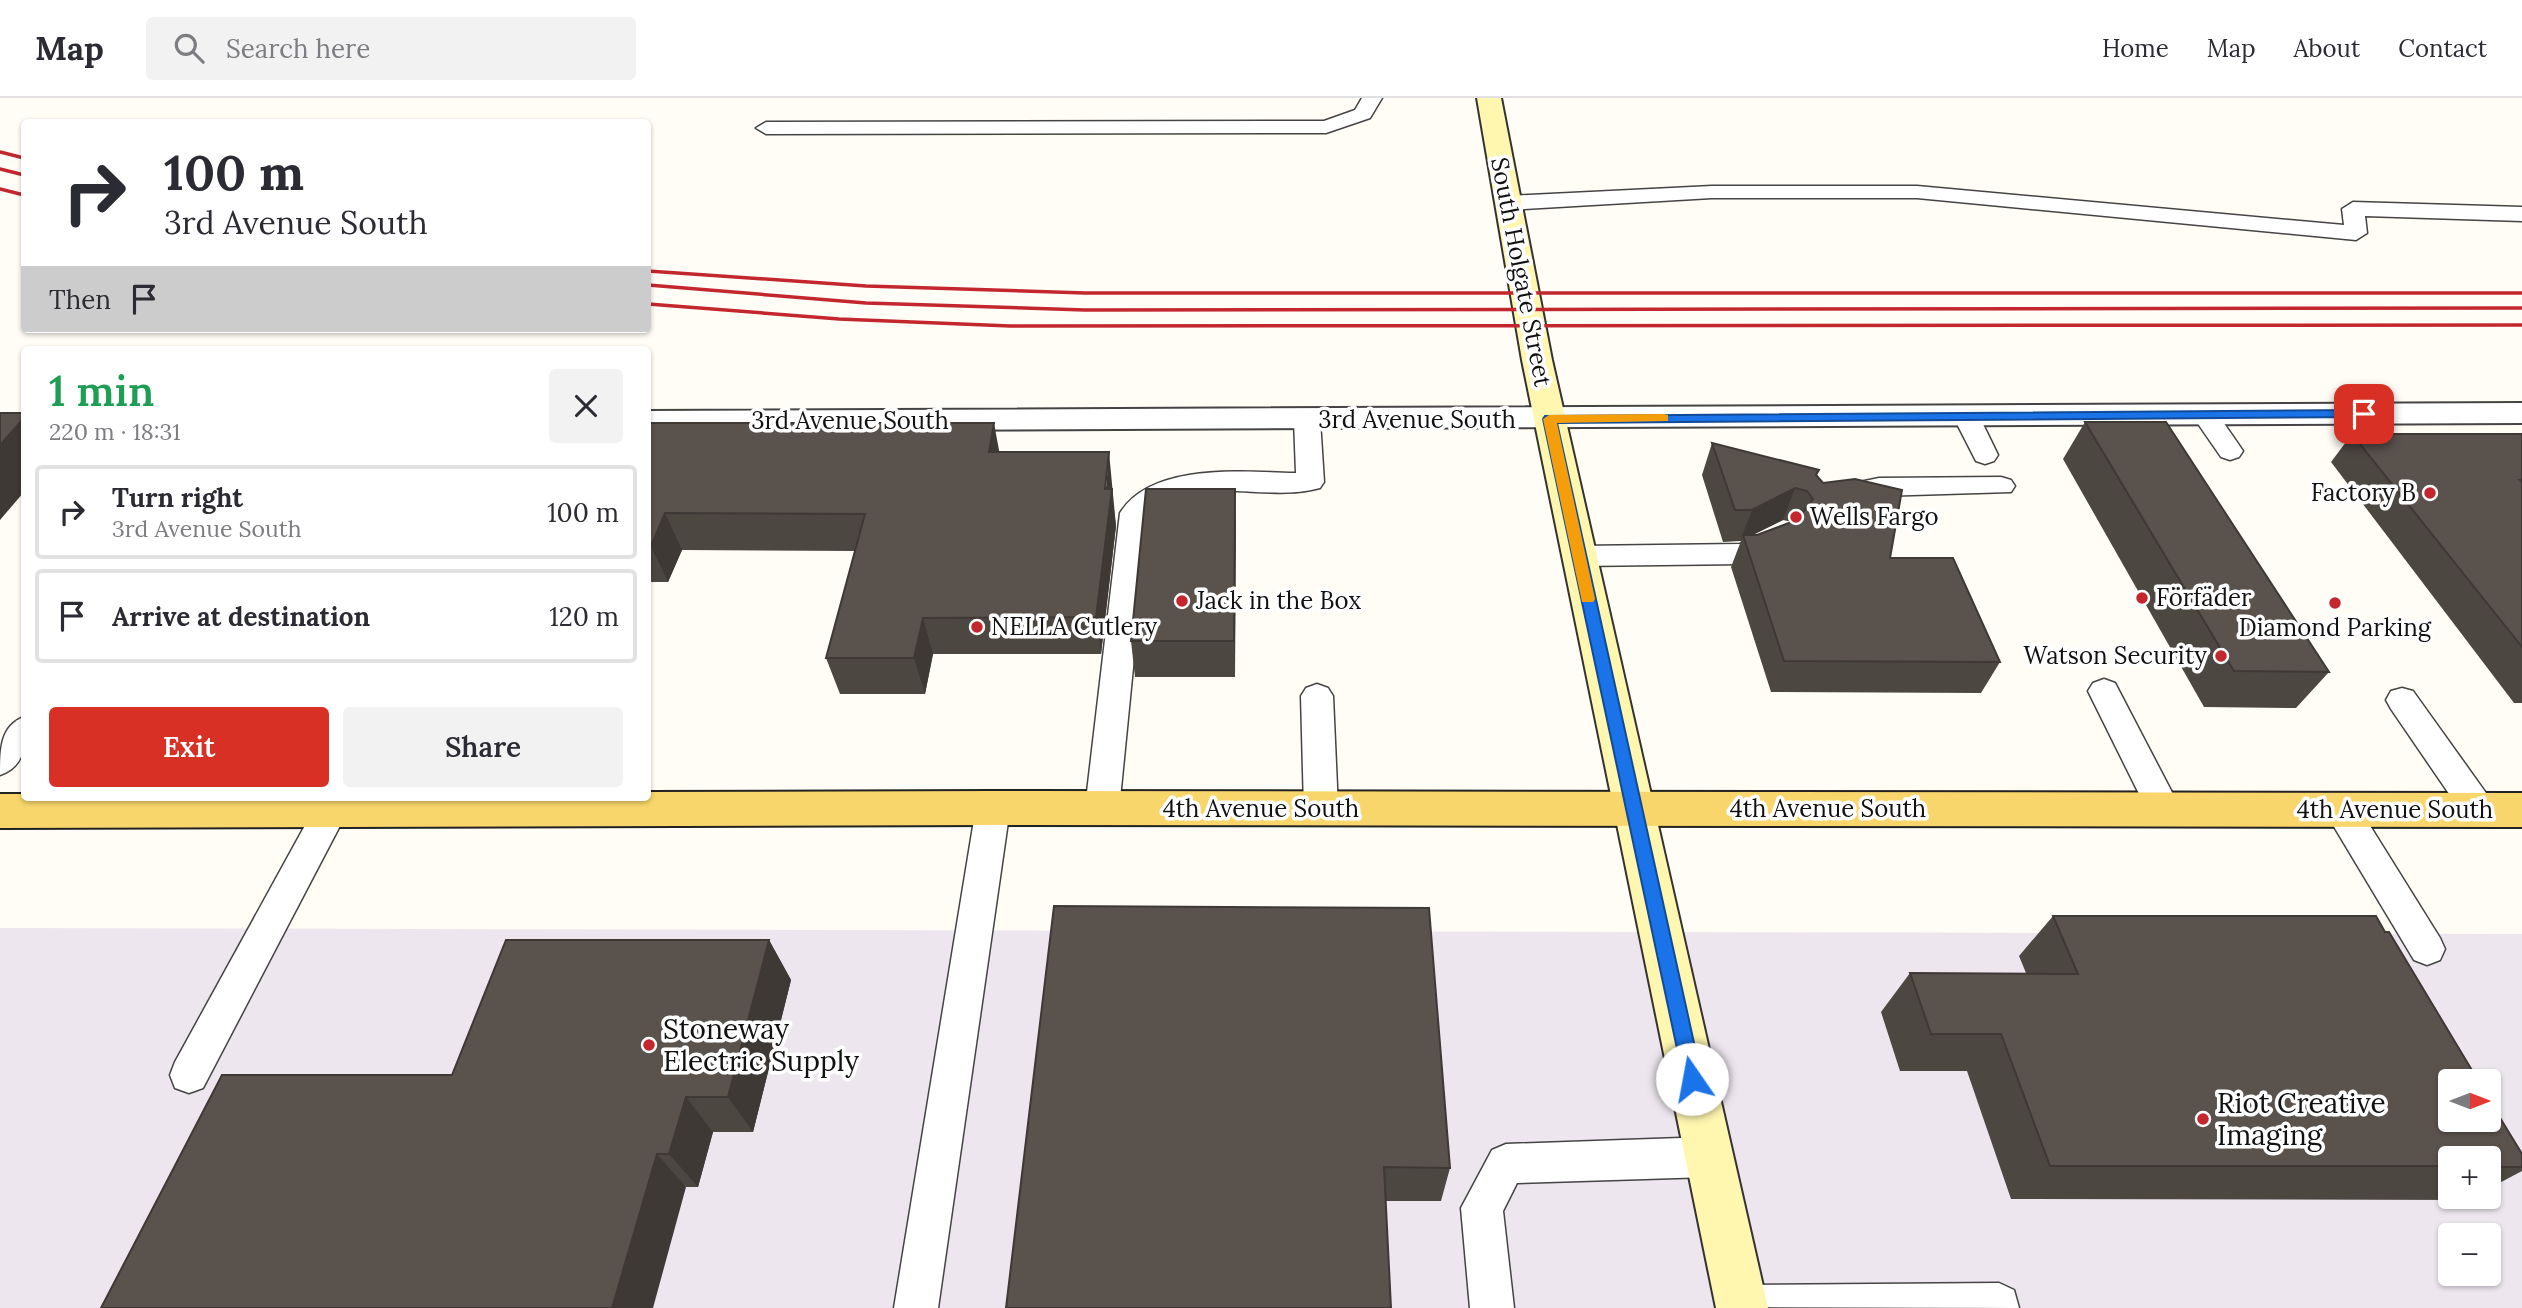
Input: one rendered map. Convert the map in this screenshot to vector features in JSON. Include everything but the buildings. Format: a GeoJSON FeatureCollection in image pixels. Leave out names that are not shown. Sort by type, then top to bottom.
{"type":"FeatureCollection","features":[{"type":"Feature","properties":{"kind":"main road","name":"South Holgate Street"},"geometry":{"type":"LineString","coordinates":[[1489,98],[1549,419],[1742,1308]]}},
{"type":"Feature","properties":{"kind":"main road","name":"4th Avenue South"},"geometry":{"type":"LineString","coordinates":[[0,811],[993,808],[2522,811]]}},
{"type":"Feature","properties":{"kind":"street","name":"3rd Avenue South"},"geometry":{"type":"LineString","coordinates":[[651,421],[2522,413]]}},
{"type":"Feature","properties":{"kind":"lane"},"geometry":{"type":"LineString","coordinates":[[766,128],[1326,127],[1363,114],[1372,98]]}},
{"type":"Feature","properties":{"kind":"lane"},"geometry":{"type":"LineString","coordinates":[[1508,203],[1712,192],[1917,191],[2356,233],[2353,209],[2522,214]]}},
{"type":"Feature","properties":{"kind":"lane"},"geometry":{"type":"LineString","coordinates":[[2205,415],[2230,451]]}},
{"type":"Feature","properties":{"kind":"lane"},"geometry":{"type":"LineString","coordinates":[[1966,416],[1985,455]]}},
{"type":"Feature","properties":{"kind":"lane"},"geometry":{"type":"LineString","coordinates":[[1102,809],[1134,513],[1151,496],[1182,485],[1310,482],[1307,420]]}},
{"type":"Feature","properties":{"kind":"lane"},"geometry":{"type":"LineString","coordinates":[[1820,505],[1846,492],[1879,487],[2001,486]]}},
{"type":"Feature","properties":{"kind":"lane"},"geometry":{"type":"LineString","coordinates":[[1579,556],[1744,554],[1773,542],[1784,532]]}},
{"type":"Feature","properties":{"kind":"lane"},"geometry":{"type":"LineString","coordinates":[[2104,691],[2164,810]]}},
{"type":"Feature","properties":{"kind":"lane"},"geometry":{"type":"LineString","coordinates":[[1317,696],[1321,809]]}},
{"type":"Feature","properties":{"kind":"lane"},"geometry":{"type":"LineString","coordinates":[[2402,699],[2479,810]]}},
{"type":"Feature","properties":{"kind":"lane"},"geometry":{"type":"LineString","coordinates":[[0,762],[21,733]]}},
{"type":"Feature","properties":{"kind":"lane"},"geometry":{"type":"LineString","coordinates":[[916,1308],[993,808]]}},
{"type":"Feature","properties":{"kind":"lane"},"geometry":{"type":"LineString","coordinates":[[189,1075],[331,810]]}},
{"type":"Feature","properties":{"kind":"lane"},"geometry":{"type":"LineString","coordinates":[[2342,810],[2427,949]]}},
{"type":"Feature","properties":{"kind":"lane"},"geometry":{"type":"LineString","coordinates":[[1492,1308],[1482,1208],[1506,1164],[1709,1157]]}},
{"type":"Feature","properties":{"kind":"lane"},"geometry":{"type":"LineString","coordinates":[[1742,1308],[2000,1305]]}},
{"type":"Feature","properties":{"kind":"shaded area"},"geometry":{"type":"Polygon","coordinates":[[[0,928],[2522,934],[2522,1308],[0,1308],[0,928]]]}},
{"type":"Feature","properties":{"kind":"railway"},"geometry":{"type":"LineString","coordinates":[[0,152],[21,157]]}},
{"type":"Feature","properties":{"kind":"railway"},"geometry":{"type":"LineString","coordinates":[[0,169],[21,174]]}},
{"type":"Feature","properties":{"kind":"railway"},"geometry":{"type":"LineString","coordinates":[[0,189],[21,194]]}},
{"type":"Feature","properties":{"kind":"railway"},"geometry":{"type":"LineString","coordinates":[[651,271],[866,286],[1085,293],[2522,293]]}},
{"type":"Feature","properties":{"kind":"railway"},"geometry":{"type":"LineString","coordinates":[[651,285],[866,303],[1085,310],[2522,308]]}},
{"type":"Feature","properties":{"kind":"railway"},"geometry":{"type":"LineString","coordinates":[[651,304],[839,319],[1010,326],[2522,325]]}},
{"type":"Feature","properties":{"kind":"slow traffic"},"geometry":{"type":"LineString","coordinates":[[1588,599],[1549,419],[1664,418]]}},
{"type":"Feature","properties":{"kind":"place","name":"Factory B"},"geometry":{"type":"Point","coordinates":[2430,493]}},
{"type":"Feature","properties":{"kind":"place","name":"Wells Fargo"},"geometry":{"type":"Point","coordinates":[1796,517]}},
{"type":"Feature","properties":{"kind":"place","name":"Förfäder"},"geometry":{"type":"Point","coordinates":[2142,598]}},
{"type":"Feature","properties":{"kind":"place","name":"Jack in the Box"},"geometry":{"type":"Point","coordinates":[1182,601]}},
{"type":"Feature","properties":{"kind":"place","name":"Diamond Parking"},"geometry":{"type":"Point","coordinates":[2335,603]}},
{"type":"Feature","properties":{"kind":"place","name":"NELLA Cutlery"},"geometry":{"type":"Point","coordinates":[977,627]}},
{"type":"Feature","properties":{"kind":"place","name":"Watson Security"},"geometry":{"type":"Point","coordinates":[2221,656]}},
{"type":"Feature","properties":{"kind":"place","name":"Stoneway Electric Supply"},"geometry":{"type":"Point","coordinates":[649,1045]}},
{"type":"Feature","properties":{"kind":"place","name":"Riot Creative Imaging"},"geometry":{"type":"Point","coordinates":[2203,1119]}},
{"type":"Feature","properties":{"kind":"route"},"geometry":{"type":"LineString","coordinates":[[1692,1079],[1549,419],[2364,414]]}}]}
